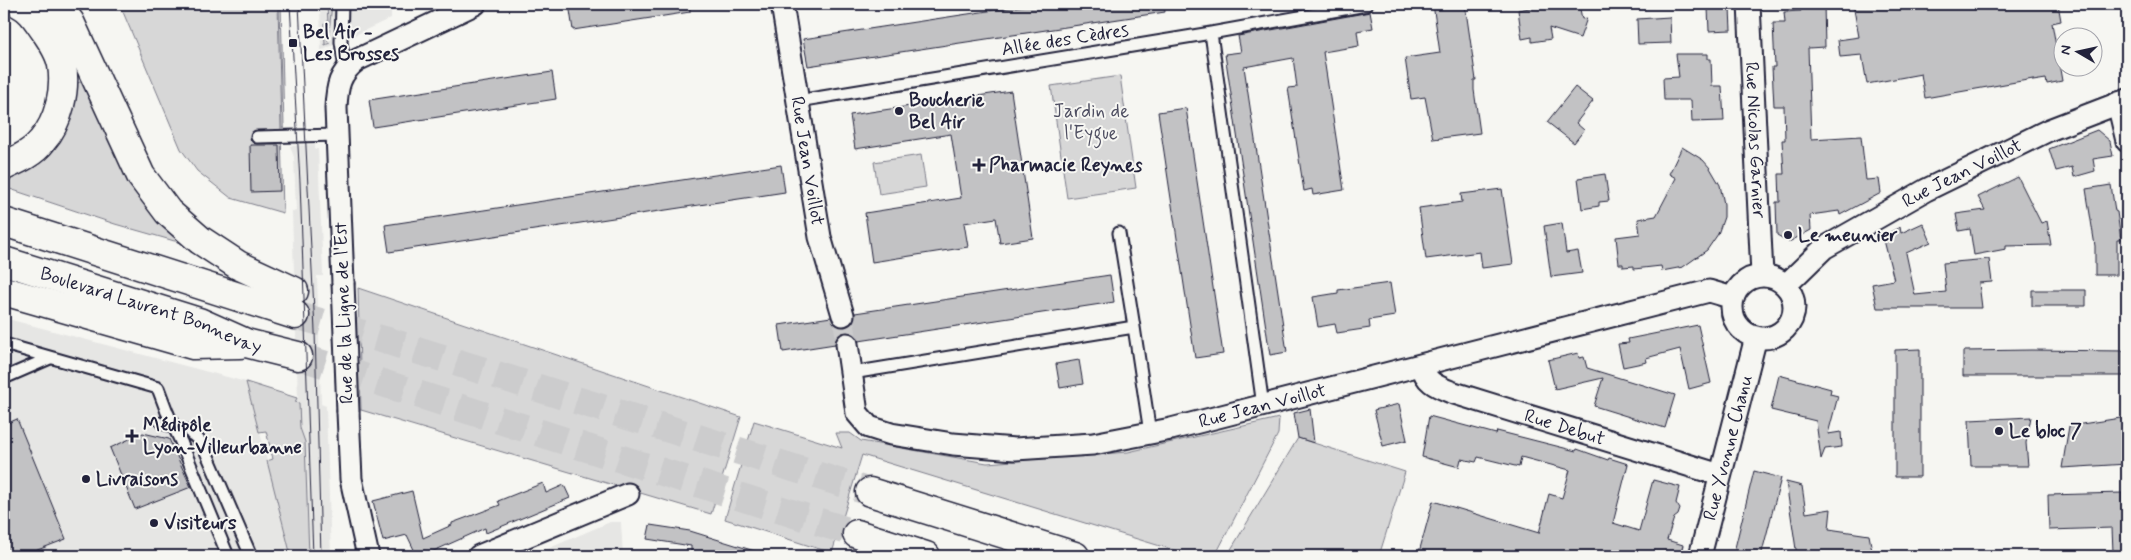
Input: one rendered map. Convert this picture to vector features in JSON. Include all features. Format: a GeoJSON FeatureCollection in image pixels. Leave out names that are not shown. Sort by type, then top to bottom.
{"type":"FeatureCollection","features":[{"type":"Feature","properties":{"kind":"highway"},"geometry":{"type":"LineString","coordinates":[[4,166],[20,159],[42,142],[57,117],[62,88],[62,65],[54,43],[30,9],[20,4]]}},
{"type":"Feature","properties":{"kind":"highway","name":"Boulevard Laurent Bonnevay"},"geometry":{"type":"LineString","coordinates":[[4,222],[295,303],[200,240],[168,212],[140,176],[70,22],[56,4]]}},
{"type":"Feature","properties":{"kind":"highway","name":"Boulevard Laurent Bonnevay"},"geometry":{"type":"LineString","coordinates":[[4,261],[199,322],[246,343],[298,356]]}},
{"type":"Feature","properties":{"kind":"highway"},"geometry":{"type":"LineString","coordinates":[[4,291],[193,345],[246,343]]}},
{"type":"Feature","properties":{"kind":"highway"},"geometry":{"type":"LineString","coordinates":[[870,492],[1075,556]]}},
{"type":"Feature","properties":{"kind":"highway"},"geometry":{"type":"LineString","coordinates":[[857,534],[926,556]]}},
{"type":"Feature","properties":{"kind":"street"},"geometry":{"type":"LineString","coordinates":[[346,69],[357,60],[475,4]]}},
{"type":"Feature","properties":{"kind":"street","name":"Rue Jean Voillot"},"geometry":{"type":"LineString","coordinates":[[782,4],[820,238],[843,315]]}},
{"type":"Feature","properties":{"kind":"street","name":"Rue Nicolas Garnier"},"geometry":{"type":"LineString","coordinates":[[1749,4],[1762,275]]}},
{"type":"Feature","properties":{"kind":"street","name":"Rue de la Ligne de l'Est"},"geometry":{"type":"LineString","coordinates":[[346,69],[337,94],[337,135],[351,479],[368,556]]}},
{"type":"Feature","properties":{"kind":"street"},"geometry":{"type":"LineString","coordinates":[[2122,102],[2127,141]]}},
{"type":"Feature","properties":{"kind":"street","name":"Rue Jean Voillot"},"geometry":{"type":"LineString","coordinates":[[1786,285],[1824,248],[1926,190],[2049,130],[2122,102]]}},
{"type":"Feature","properties":{"kind":"street"},"geometry":{"type":"LineString","coordinates":[[1762,275],[1779,280],[1786,285],[1792,294],[1794,304],[1793,315],[1789,324],[1782,331],[1774,336],[1765,338],[1747,334],[1739,327],[1733,313],[1733,298],[1737,289],[1744,282],[1752,277],[1762,275]]}},
{"type":"Feature","properties":{"kind":"street","name":"Rue Jean Voillot"},"geometry":{"type":"LineString","coordinates":[[847,344],[857,412],[869,427],[891,434],[953,444],[1014,449],[1093,444],[1150,433],[1709,291],[1733,298]]}},
{"type":"Feature","properties":{"kind":"street","name":"Rue Yvonne Chanu"},"geometry":{"type":"LineString","coordinates":[[1700,556],[1756,337]]}},
{"type":"Feature","properties":{"kind":"street","name":"Rue Debut"},"geometry":{"type":"LineString","coordinates":[[1422,365],[1427,380],[1451,392],[1720,476]]}},
{"type":"Feature","properties":{"kind":"street"},"geometry":{"type":"LineString","coordinates":[[479,556],[628,494]]}},
{"type":"Feature","properties":{"kind":"lane"},"geometry":{"type":"LineString","coordinates":[[342,4],[340,42],[346,69]]}},
{"type":"Feature","properties":{"kind":"lane","name":"Allée des Cèdres"},"geometry":{"type":"LineString","coordinates":[[798,101],[1211,34],[1366,5]]}},
{"type":"Feature","properties":{"kind":"lane"},"geometry":{"type":"LineString","coordinates":[[1211,34],[1262,406]]}},
{"type":"Feature","properties":{"kind":"lane"},"geometry":{"type":"LineString","coordinates":[[257,137],[337,135]]}},
{"type":"Feature","properties":{"kind":"lane"},"geometry":{"type":"LineString","coordinates":[[1119,233],[1150,433]]}},
{"type":"Feature","properties":{"kind":"lane"},"geometry":{"type":"LineString","coordinates":[[852,374],[1134,327]]}},
{"type":"Feature","properties":{"kind":"lane"},"geometry":{"type":"LineString","coordinates":[[4,344],[158,388],[228,556]]}},
{"type":"Feature","properties":{"kind":"lane"},"geometry":{"type":"LineString","coordinates":[[4,378],[50,358]]}},
{"type":"Feature","properties":{"kind":"lane"},"geometry":{"type":"LineString","coordinates":[[162,423],[187,430],[197,436],[204,447],[251,556]]}},
{"type":"Feature","properties":{"kind":"shaded area"},"geometry":{"type":"Polygon","coordinates":[[[320,4],[403,4],[391,10],[391,18],[321,51],[320,4]]]}},
{"type":"Feature","properties":{"kind":"shaded area","name":"Médipôle Lyon-Villeurbanne"},"geometry":{"type":"Polygon","coordinates":[[[315,144],[315,149],[318,149],[323,276],[317,276],[321,404],[326,406],[331,556],[4,556],[4,318],[246,382],[298,398],[292,212],[296,211],[294,157],[290,146],[315,144]],[[265,430],[260,432],[267,461],[273,459],[265,430]]]}},
{"type":"Feature","properties":{"kind":"shaded area"},"geometry":{"type":"Polygon","coordinates":[[[610,522],[621,522],[623,556],[531,556],[610,522]]]}},
{"type":"Feature","properties":{"kind":"green space"},"geometry":{"type":"Polygon","coordinates":[[[117,4],[278,4],[283,213],[231,198],[197,171],[181,149],[123,12],[117,4]]]}},
{"type":"Feature","properties":{"kind":"green space"},"geometry":{"type":"Polygon","coordinates":[[[279,4],[281,4],[284,128],[282,128],[279,4]]]}},
{"type":"Feature","properties":{"kind":"green space"},"geometry":{"type":"Polygon","coordinates":[[[327,4],[332,4],[328,41],[330,43],[325,45],[324,23],[328,23],[327,4]]]}},
{"type":"Feature","properties":{"kind":"green space","name":"Jardin de l'Eygue"},"geometry":{"type":"Polygon","coordinates":[[[1120,76],[1136,188],[1067,198],[1051,86],[1120,76]]]}},
{"type":"Feature","properties":{"kind":"green space"},"geometry":{"type":"Polygon","coordinates":[[[80,82],[85,84],[185,244],[115,224],[4,187],[4,175],[75,84],[80,82]]]}},
{"type":"Feature","properties":{"kind":"green space"},"geometry":{"type":"Polygon","coordinates":[[[921,155],[926,187],[879,194],[874,162],[921,155]]]}},
{"type":"Feature","properties":{"kind":"green space"},"geometry":{"type":"Polygon","coordinates":[[[358,288],[741,417],[711,514],[361,410],[358,288]]]}},
{"type":"Feature","properties":{"kind":"green space"},"geometry":{"type":"Polygon","coordinates":[[[246,382],[297,398],[295,402],[299,403],[300,428],[305,442],[309,556],[291,556],[267,461],[273,459],[266,431],[259,432],[246,382]]]}},
{"type":"Feature","properties":{"kind":"green space"},"geometry":{"type":"Polygon","coordinates":[[[1279,418],[1278,434],[1215,556],[1193,556],[862,455],[832,553],[725,519],[754,421],[842,448],[836,433],[850,433],[861,441],[987,463],[1128,452],[1279,418]]]}},
{"type":"Feature","properties":{"kind":"green space"},"geometry":{"type":"Polygon","coordinates":[[[1298,438],[1405,472],[1379,556],[1227,556],[1298,438]]]}},
{"type":"Feature","properties":{"kind":"building"},"geometry":{"type":"Polygon","coordinates":[[[569,4],[690,4],[690,12],[573,30],[569,4]]]}},
{"type":"Feature","properties":{"kind":"building"},"geometry":{"type":"Polygon","coordinates":[[[1034,4],[1164,4],[1165,12],[808,66],[803,39],[1034,4]]]}},
{"type":"Feature","properties":{"kind":"building"},"geometry":{"type":"Polygon","coordinates":[[[1433,4],[1465,4],[1476,80],[1474,80],[1474,90],[1480,133],[1433,139],[1425,97],[1411,99],[1405,58],[1440,53],[1433,4]]]}},
{"type":"Feature","properties":{"kind":"building"},"geometry":{"type":"Polygon","coordinates":[[[1553,4],[1579,4],[1582,19],[1587,18],[1580,38],[1549,28],[1551,39],[1532,42],[1532,37],[1522,39],[1518,10],[1553,4]]]}},
{"type":"Feature","properties":{"kind":"building"},"geometry":{"type":"Polygon","coordinates":[[[1800,4],[1824,4],[1825,47],[1808,48],[1811,139],[1861,136],[1866,180],[1879,179],[1881,193],[1840,215],[1839,211],[1810,215],[1811,230],[1789,242],[1777,235],[1776,202],[1780,202],[1779,174],[1784,174],[1782,140],[1785,140],[1784,106],[1774,106],[1772,67],[1775,67],[1773,23],[1785,23],[1784,12],[1801,11],[1800,4]]]}},
{"type":"Feature","properties":{"kind":"building"},"geometry":{"type":"Polygon","coordinates":[[[1853,4],[2058,4],[2061,21],[2052,23],[2054,35],[2054,78],[2061,78],[2062,81],[2047,84],[2046,79],[2033,81],[2033,79],[1925,98],[1921,74],[1867,84],[1862,55],[1840,57],[1838,40],[1859,37],[1853,4]]]}},
{"type":"Feature","properties":{"kind":"building"},"geometry":{"type":"Polygon","coordinates":[[[1708,8],[1730,8],[1731,30],[1709,31],[1708,8]]]}},
{"type":"Feature","properties":{"kind":"building"},"geometry":{"type":"Polygon","coordinates":[[[1370,12],[1373,28],[1357,31],[1359,46],[1323,52],[1344,190],[1313,195],[1312,189],[1304,191],[1288,88],[1297,87],[1293,58],[1244,67],[1287,352],[1270,355],[1225,54],[1241,52],[1238,36],[1370,12]]]}},
{"type":"Feature","properties":{"kind":"building"},"geometry":{"type":"Polygon","coordinates":[[[1670,17],[1671,43],[1638,44],[1637,19],[1670,17]]]}},
{"type":"Feature","properties":{"kind":"building"},"geometry":{"type":"Polygon","coordinates":[[[1676,54],[1708,54],[1708,59],[1711,59],[1712,86],[1722,86],[1724,121],[1692,122],[1691,100],[1664,100],[1663,78],[1679,77],[1676,54]]]}},
{"type":"Feature","properties":{"kind":"building"},"geometry":{"type":"Polygon","coordinates":[[[552,72],[556,99],[373,127],[369,100],[552,72]]]}},
{"type":"Feature","properties":{"kind":"building"},"geometry":{"type":"Polygon","coordinates":[[[1575,87],[1593,101],[1576,123],[1584,130],[1574,143],[1547,122],[1575,87]]]}},
{"type":"Feature","properties":{"kind":"building"},"geometry":{"type":"Polygon","coordinates":[[[1011,91],[1033,238],[1000,243],[996,218],[964,223],[968,247],[872,262],[865,213],[961,198],[951,134],[855,149],[850,115],[1011,91]]]}},
{"type":"Feature","properties":{"kind":"building"},"geometry":{"type":"Polygon","coordinates":[[[1186,108],[1223,354],[1195,358],[1158,112],[1186,108]]]}},
{"type":"Feature","properties":{"kind":"building"},"geometry":{"type":"Polygon","coordinates":[[[2097,130],[2110,141],[2113,156],[2093,159],[2095,171],[2074,177],[2072,167],[2056,171],[2049,149],[2097,130]]]}},
{"type":"Feature","properties":{"kind":"building"},"geometry":{"type":"Polygon","coordinates":[[[250,145],[279,145],[280,191],[251,192],[250,145]]]}},
{"type":"Feature","properties":{"kind":"building"},"geometry":{"type":"Polygon","coordinates":[[[1682,147],[1703,160],[1720,185],[1724,204],[1724,217],[1718,234],[1707,250],[1683,267],[1662,271],[1661,266],[1634,269],[1634,266],[1623,267],[1623,264],[1619,264],[1616,237],[1640,234],[1638,219],[1656,216],[1676,178],[1669,174],[1682,147]]]}},
{"type":"Feature","properties":{"kind":"building"},"geometry":{"type":"Polygon","coordinates":[[[781,165],[785,192],[389,252],[385,225],[781,165]]]}},
{"type":"Feature","properties":{"kind":"building"},"geometry":{"type":"Polygon","coordinates":[[[1605,174],[1609,201],[1599,202],[1599,206],[1582,209],[1578,178],[1605,174]]]}},
{"type":"Feature","properties":{"kind":"building"},"geometry":{"type":"Polygon","coordinates":[[[2018,177],[2041,223],[2047,221],[2051,245],[2006,246],[2006,249],[1974,255],[1970,229],[1959,231],[1956,214],[1985,210],[1978,197],[2018,177]]]}},
{"type":"Feature","properties":{"kind":"building"},"geometry":{"type":"Polygon","coordinates":[[[2111,185],[2121,240],[2117,240],[2117,275],[2095,275],[2095,246],[2086,189],[2111,185]]]}},
{"type":"Feature","properties":{"kind":"building"},"geometry":{"type":"Polygon","coordinates":[[[1502,189],[1513,264],[1482,268],[1480,252],[1426,259],[1419,208],[1462,202],[1461,194],[1502,189]]]}},
{"type":"Feature","properties":{"kind":"building"},"geometry":{"type":"Polygon","coordinates":[[[1562,223],[1566,253],[1578,251],[1582,273],[1551,277],[1544,226],[1562,223]]]}},
{"type":"Feature","properties":{"kind":"building"},"geometry":{"type":"Polygon","coordinates":[[[1923,223],[1931,242],[1906,253],[1915,295],[1946,292],[1943,263],[1989,259],[1992,282],[1979,283],[1982,308],[1877,308],[1872,284],[1894,280],[1883,236],[1900,227],[1901,233],[1923,223]]]}},
{"type":"Feature","properties":{"kind":"building"},"geometry":{"type":"Polygon","coordinates":[[[1110,275],[1114,302],[859,341],[852,333],[845,332],[839,335],[835,344],[783,352],[779,325],[831,317],[835,324],[846,327],[852,323],[855,313],[1110,275]]]}},
{"type":"Feature","properties":{"kind":"building"},"geometry":{"type":"Polygon","coordinates":[[[1390,283],[1395,316],[1369,320],[1370,328],[1337,333],[1335,324],[1318,327],[1313,297],[1338,293],[1338,290],[1390,283]]]}},
{"type":"Feature","properties":{"kind":"building"},"geometry":{"type":"Polygon","coordinates":[[[2032,290],[2086,290],[2086,306],[2032,306],[2032,290]]]}},
{"type":"Feature","properties":{"kind":"building"},"geometry":{"type":"Polygon","coordinates":[[[1698,325],[1711,383],[1689,389],[1680,349],[1646,358],[1647,362],[1623,367],[1618,344],[1629,343],[1628,339],[1698,325]]]}},
{"type":"Feature","properties":{"kind":"building"},"geometry":{"type":"Polygon","coordinates":[[[1920,349],[1920,477],[1895,477],[1895,350],[1920,349]]]}},
{"type":"Feature","properties":{"kind":"building"},"geometry":{"type":"Polygon","coordinates":[[[1963,351],[2127,351],[2127,376],[1963,376],[1963,351]]]}},
{"type":"Feature","properties":{"kind":"building"},"geometry":{"type":"Polygon","coordinates":[[[1578,353],[1579,358],[1584,357],[1587,368],[1675,395],[1665,428],[1594,406],[1603,378],[1555,389],[1548,360],[1578,353]]]}},
{"type":"Feature","properties":{"kind":"building"},"geometry":{"type":"Polygon","coordinates":[[[1079,360],[1083,384],[1060,388],[1056,364],[1079,360]]]}},
{"type":"Feature","properties":{"kind":"building"},"geometry":{"type":"Polygon","coordinates":[[[1779,375],[1831,389],[1830,394],[1838,396],[1828,434],[1841,432],[1842,447],[1825,449],[1821,459],[1816,421],[1771,410],[1779,375]]]}},
{"type":"Feature","properties":{"kind":"building"},"geometry":{"type":"Polygon","coordinates":[[[1399,404],[1407,440],[1383,446],[1374,410],[1399,404]]]}},
{"type":"Feature","properties":{"kind":"building"},"geometry":{"type":"Polygon","coordinates":[[[1310,409],[1314,443],[1298,438],[1294,413],[1310,409]]]}},
{"type":"Feature","properties":{"kind":"building"},"geometry":{"type":"Polygon","coordinates":[[[1429,416],[1496,434],[1497,431],[1576,451],[1577,449],[1608,460],[1609,458],[1628,464],[1613,523],[1639,531],[1653,480],[1680,487],[1676,503],[1680,509],[1678,515],[1674,518],[1667,540],[1683,545],[1680,556],[1418,556],[1433,501],[1539,533],[1549,494],[1562,498],[1570,470],[1521,457],[1519,467],[1478,457],[1476,462],[1461,459],[1459,467],[1422,457],[1429,416]]]}},
{"type":"Feature","properties":{"kind":"building","name":"Le bloc 7"},"geometry":{"type":"Polygon","coordinates":[[[2031,417],[2026,443],[2028,466],[1971,466],[1969,420],[2031,417]]]}},
{"type":"Feature","properties":{"kind":"building"},"geometry":{"type":"Polygon","coordinates":[[[2127,417],[2123,443],[2127,464],[2062,468],[2069,426],[2127,417]]]}},
{"type":"Feature","properties":{"kind":"building"},"geometry":{"type":"Polygon","coordinates":[[[17,419],[66,539],[35,551],[37,556],[4,556],[4,425],[17,419]]]}},
{"type":"Feature","properties":{"kind":"building"},"geometry":{"type":"Polygon","coordinates":[[[143,433],[169,439],[191,487],[135,509],[110,448],[143,433]]]}},
{"type":"Feature","properties":{"kind":"building"},"geometry":{"type":"Polygon","coordinates":[[[1754,471],[1781,478],[1761,556],[1733,556],[1754,471]]]}},
{"type":"Feature","properties":{"kind":"building"},"geometry":{"type":"Polygon","coordinates":[[[1786,482],[1802,486],[1806,513],[1831,509],[1829,529],[1869,535],[1873,556],[1853,556],[1852,553],[1797,556],[1786,482]]]}},
{"type":"Feature","properties":{"kind":"building"},"geometry":{"type":"Polygon","coordinates":[[[543,483],[546,493],[564,485],[570,498],[486,533],[485,528],[427,554],[428,556],[417,556],[407,535],[383,541],[373,501],[412,491],[423,538],[452,525],[452,523],[500,505],[498,501],[543,483]]]}},
{"type":"Feature","properties":{"kind":"building"},"geometry":{"type":"Polygon","coordinates":[[[2122,493],[2122,509],[2127,509],[2127,552],[2113,552],[2112,528],[2049,530],[2048,495],[2122,493]]]}},
{"type":"Feature","properties":{"kind":"building"},"geometry":{"type":"Polygon","coordinates":[[[650,525],[690,531],[761,553],[761,556],[691,556],[691,546],[647,539],[650,525]]]}},
{"type":"Feature","properties":{"kind":"tunnel"},"geometry":{"type":"LineString","coordinates":[[295,315],[388,341],[870,492]]}},
{"type":"Feature","properties":{"kind":"tunnel"},"geometry":{"type":"LineString","coordinates":[[843,315],[847,344]]}},
{"type":"Feature","properties":{"kind":"tunnel"},"geometry":{"type":"LineString","coordinates":[[298,356],[857,534]]}},
{"type":"Feature","properties":{"kind":"tram line"},"geometry":{"type":"LineString","coordinates":[[290,4],[300,182],[313,556]]}},
{"type":"Feature","properties":{"kind":"tram line"},"geometry":{"type":"LineString","coordinates":[[299,4],[315,331],[321,556]]}},
{"type":"Feature","properties":{"kind":"place","name":"Bel Air - Les Brosses"},"geometry":{"type":"Point","coordinates":[293,43]}},
{"type":"Feature","properties":{"kind":"place","name":"Boucherie Bel Air"},"geometry":{"type":"Point","coordinates":[899,111]}},
{"type":"Feature","properties":{"kind":"place","name":"Pharmacie Reynes"},"geometry":{"type":"Point","coordinates":[979,165]}},
{"type":"Feature","properties":{"kind":"place","name":"Le meunier"},"geometry":{"type":"Point","coordinates":[1788,235]}},
{"type":"Feature","properties":{"kind":"place","name":"Le bloc 7"},"geometry":{"type":"Point","coordinates":[1999,431]}},
{"type":"Feature","properties":{"kind":"place","name":"Médipôle Lyon-Villeurbanne"},"geometry":{"type":"Point","coordinates":[132,436]}},
{"type":"Feature","properties":{"kind":"place","name":"Livraisons"},"geometry":{"type":"Point","coordinates":[86,479]}},
{"type":"Feature","properties":{"kind":"place","name":"Visiteurs"},"geometry":{"type":"Point","coordinates":[154,523]}}]}
